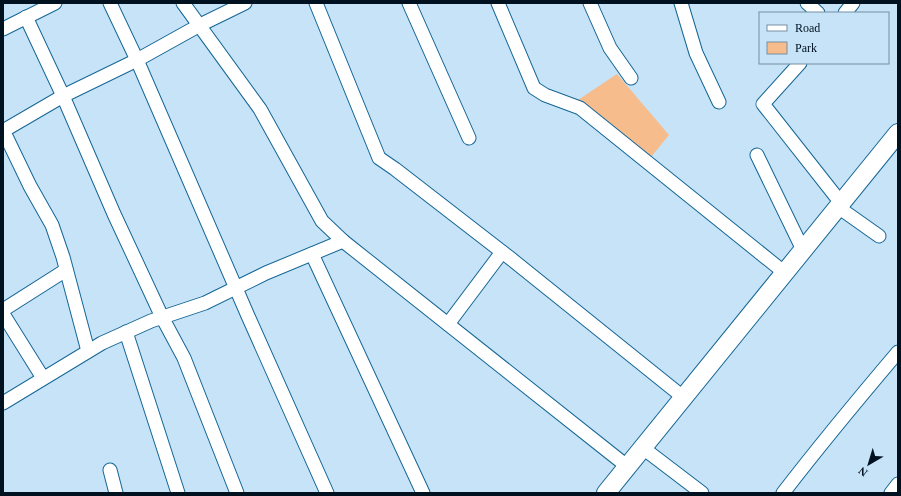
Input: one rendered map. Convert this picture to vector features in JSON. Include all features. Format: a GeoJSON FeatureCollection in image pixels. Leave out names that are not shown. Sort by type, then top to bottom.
{"type":"FeatureCollection","features":[{"type":"Feature","properties":{"kind":"street"},"geometry":{"type":"LineString","coordinates":[[3,28],[55,3]]}},
{"type":"Feature","properties":{"kind":"street"},"geometry":{"type":"LineString","coordinates":[[110,3],[327,493]]}},
{"type":"Feature","properties":{"kind":"street"},"geometry":{"type":"LineString","coordinates":[[183,3],[260,109],[322,221],[343,241],[628,467]]}},
{"type":"Feature","properties":{"kind":"street"},"geometry":{"type":"LineString","coordinates":[[88,351],[52,225],[30,186],[3,131],[63,96],[245,3]]}},
{"type":"Feature","properties":{"kind":"street"},"geometry":{"type":"LineString","coordinates":[[316,3],[379,158],[502,252],[684,397]]}},
{"type":"Feature","properties":{"kind":"street"},"geometry":{"type":"LineString","coordinates":[[409,3],[468,138]]}},
{"type":"Feature","properties":{"kind":"street"},"geometry":{"type":"LineString","coordinates":[[498,3],[534,88],[545,95],[580,108],[784,273]]}},
{"type":"Feature","properties":{"kind":"street"},"geometry":{"type":"LineString","coordinates":[[590,3],[610,48],[631,78]]}},
{"type":"Feature","properties":{"kind":"street"},"geometry":{"type":"LineString","coordinates":[[681,3],[696,53],[719,102]]}},
{"type":"Feature","properties":{"kind":"street"},"geometry":{"type":"LineString","coordinates":[[807,3],[817,12]]}},
{"type":"Feature","properties":{"kind":"street"},"geometry":{"type":"LineString","coordinates":[[846,12],[853,3]]}},
{"type":"Feature","properties":{"kind":"street"},"geometry":{"type":"LineString","coordinates":[[26,17],[63,96],[114,214],[162,317],[184,358],[236,493]]}},
{"type":"Feature","properties":{"kind":"street"},"geometry":{"type":"LineString","coordinates":[[799,64],[763,104],[840,204],[879,236]]}},
{"type":"Feature","properties":{"kind":"street"},"geometry":{"type":"LineString","coordinates":[[606,493],[898,133]]}},
{"type":"Feature","properties":{"kind":"street"},"geometry":{"type":"LineString","coordinates":[[757,154],[803,250]]}},
{"type":"Feature","properties":{"kind":"street"},"geometry":{"type":"LineString","coordinates":[[3,403],[102,343],[151,321],[205,303],[266,273],[343,241]]}},
{"type":"Feature","properties":{"kind":"street"},"geometry":{"type":"LineString","coordinates":[[448,324],[502,252]]}},
{"type":"Feature","properties":{"kind":"street"},"geometry":{"type":"LineString","coordinates":[[312,254],[423,493]]}},
{"type":"Feature","properties":{"kind":"street"},"geometry":{"type":"LineString","coordinates":[[3,310],[66,270]]}},
{"type":"Feature","properties":{"kind":"street"},"geometry":{"type":"LineString","coordinates":[[3,314],[43,378]]}},
{"type":"Feature","properties":{"kind":"street"},"geometry":{"type":"LineString","coordinates":[[126,332],[178,493]]}},
{"type":"Feature","properties":{"kind":"street"},"geometry":{"type":"LineString","coordinates":[[783,493],[898,352]]}},
{"type":"Feature","properties":{"kind":"street"},"geometry":{"type":"LineString","coordinates":[[643,448],[702,493]]}},
{"type":"Feature","properties":{"kind":"street"},"geometry":{"type":"LineString","coordinates":[[110,470],[116,493]]}},
{"type":"Feature","properties":{"kind":"street"},"geometry":{"type":"LineString","coordinates":[[891,493],[898,484]]}},
{"type":"Feature","properties":{"kind":"green space"},"geometry":{"type":"Polygon","coordinates":[[[617,74],[669,135],[651,157],[578,100],[617,74]]]}}]}
